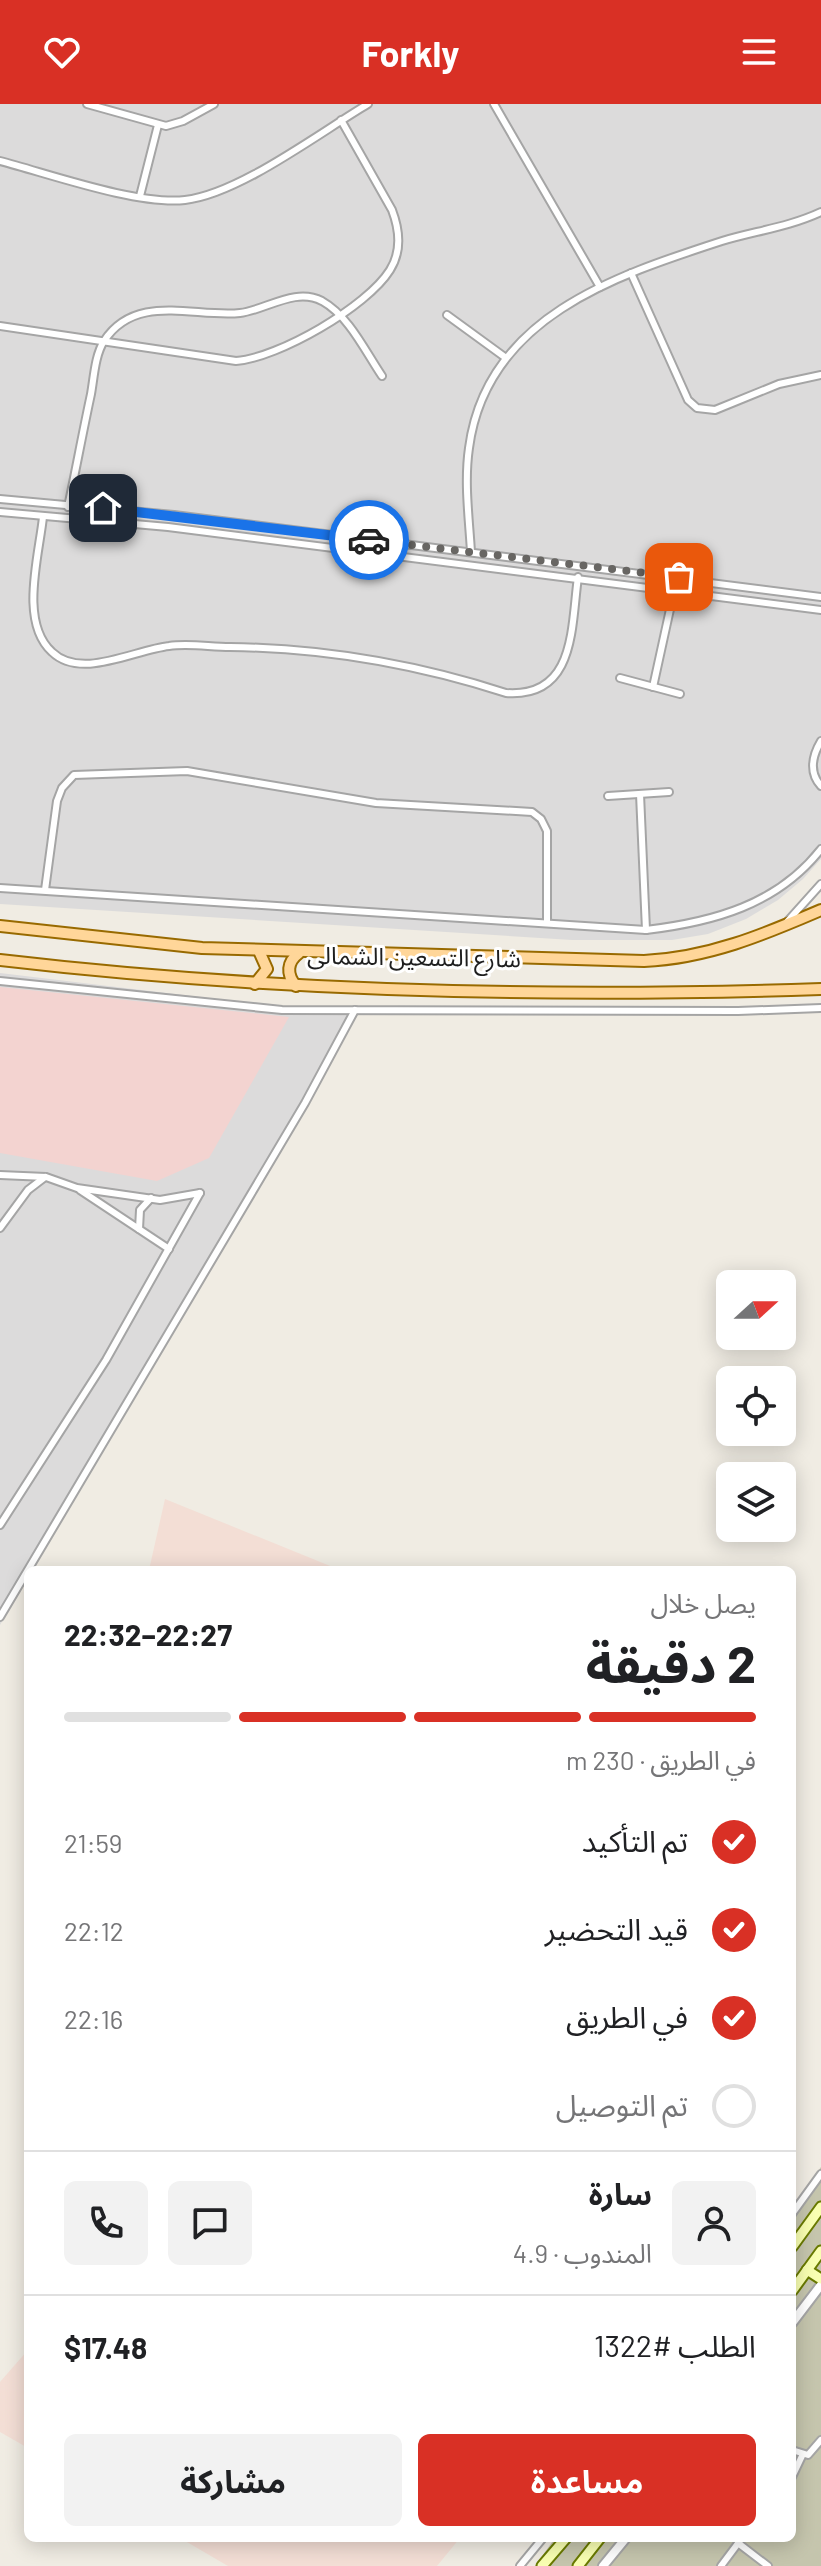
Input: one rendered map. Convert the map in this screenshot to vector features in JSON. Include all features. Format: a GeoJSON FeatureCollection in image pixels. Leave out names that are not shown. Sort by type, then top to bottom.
{"type":"FeatureCollection","features":[{"type":"Feature","properties":{"kind":"main road","name":"شارع التسعين الشمالى"},"geometry":{"type":"LineString","coordinates":[[0,926],[259,951],[661,960],[720,950],[821,910]]}},
{"type":"Feature","properties":{"kind":"main road"},"geometry":{"type":"LineString","coordinates":[[255,984],[267,969],[259,951]]}},
{"type":"Feature","properties":{"kind":"main road"},"geometry":{"type":"LineString","coordinates":[[296,986],[290,979],[289,966],[299,953]]}},
{"type":"Feature","properties":{"kind":"main road","name":"شارع التسعين الشمالى"},"geometry":{"type":"LineString","coordinates":[[0,960],[296,986],[646,993],[821,989]]}},
{"type":"Feature","properties":{"kind":"main road"},"geometry":{"type":"LineString","coordinates":[[796,2241],[821,2207]]}},
{"type":"Feature","properties":{"kind":"main road"},"geometry":{"type":"LineString","coordinates":[[796,2285],[821,2251]]}},
{"type":"Feature","properties":{"kind":"main road"},"geometry":{"type":"LineString","coordinates":[[807,2270],[821,2282]]}},
{"type":"Feature","properties":{"kind":"main road"},"geometry":{"type":"LineString","coordinates":[[542,2566],[563,2542]]}},
{"type":"Feature","properties":{"kind":"main road"},"geometry":{"type":"LineString","coordinates":[[578,2566],[597,2542]]}},
{"type":"Feature","properties":{"kind":"street"},"geometry":{"type":"LineString","coordinates":[[87,104],[158,125],[178,124],[214,104]]}},
{"type":"Feature","properties":{"kind":"street"},"geometry":{"type":"LineString","coordinates":[[0,161],[171,201],[213,194],[368,104]]}},
{"type":"Feature","properties":{"kind":"street"},"geometry":{"type":"LineString","coordinates":[[494,104],[600,287]]}},
{"type":"Feature","properties":{"kind":"street"},"geometry":{"type":"LineString","coordinates":[[0,326],[224,360],[247,360],[286,346],[338,315],[380,283],[396,256],[399,241],[392,210],[341,120]]}},
{"type":"Feature","properties":{"kind":"street"},"geometry":{"type":"LineString","coordinates":[[140,196],[158,125]]}},
{"type":"Feature","properties":{"kind":"street"},"geometry":{"type":"LineString","coordinates":[[471,552],[467,475],[471,435],[483,399],[506,358],[536,324],[631,273],[821,212]]}},
{"type":"Feature","properties":{"kind":"street"},"geometry":{"type":"LineString","coordinates":[[631,273],[688,400],[697,408],[715,410],[779,384],[821,375]]}},
{"type":"Feature","properties":{"kind":"street"},"geometry":{"type":"LineString","coordinates":[[68,507],[103,343],[124,322],[169,309],[234,314],[301,296],[323,302],[338,315],[382,376]]}},
{"type":"Feature","properties":{"kind":"street"},"geometry":{"type":"LineString","coordinates":[[447,315],[506,358]]}},
{"type":"Feature","properties":{"kind":"street"},"geometry":{"type":"LineString","coordinates":[[0,499],[138,511],[821,597]]}},
{"type":"Feature","properties":{"kind":"street"},"geometry":{"type":"LineString","coordinates":[[0,512],[168,527],[821,610]]}},
{"type":"Feature","properties":{"kind":"street"},"geometry":{"type":"LineString","coordinates":[[43,517],[33,612],[37,628],[44,644],[55,655],[81,665],[170,646],[264,647],[385,661],[506,693],[525,695],[544,687],[558,676],[566,657],[578,577]]}},
{"type":"Feature","properties":{"kind":"street"},"geometry":{"type":"LineString","coordinates":[[653,687],[674,591]]}},
{"type":"Feature","properties":{"kind":"street"},"geometry":{"type":"LineString","coordinates":[[620,678],[680,694]]}},
{"type":"Feature","properties":{"kind":"street"},"geometry":{"type":"LineString","coordinates":[[821,741],[813,761],[815,777],[821,786]]}},
{"type":"Feature","properties":{"kind":"street"},"geometry":{"type":"LineString","coordinates":[[45,890],[57,801],[62,788],[74,775],[99,771],[187,771],[376,803],[532,812],[541,819],[547,831],[547,923]]}},
{"type":"Feature","properties":{"kind":"street"},"geometry":{"type":"LineString","coordinates":[[608,796],[669,792]]}},
{"type":"Feature","properties":{"kind":"street"},"geometry":{"type":"LineString","coordinates":[[640,794],[646,930]]}},
{"type":"Feature","properties":{"kind":"street"},"geometry":{"type":"LineString","coordinates":[[0,888],[646,930],[697,923],[744,908],[787,883],[821,849]]}},
{"type":"Feature","properties":{"kind":"street"},"geometry":{"type":"LineString","coordinates":[[784,926],[821,884]]}},
{"type":"Feature","properties":{"kind":"street"},"geometry":{"type":"LineString","coordinates":[[0,981],[257,1008],[738,1011],[821,1008]]}},
{"type":"Feature","properties":{"kind":"street"},"geometry":{"type":"LineString","coordinates":[[30,1566],[305,1103],[355,1010]]}},
{"type":"Feature","properties":{"kind":"street"},"geometry":{"type":"LineString","coordinates":[[0,1175],[46,1177],[77,1188],[170,1200],[200,1193],[106,1360],[3,1514],[0,1525]]}},
{"type":"Feature","properties":{"kind":"street"},"geometry":{"type":"LineString","coordinates":[[0,1228],[28,1190],[46,1177]]}},
{"type":"Feature","properties":{"kind":"street"},"geometry":{"type":"LineString","coordinates":[[77,1188],[169,1249]]}},
{"type":"Feature","properties":{"kind":"street"},"geometry":{"type":"LineString","coordinates":[[139,1229],[140,1210],[151,1198]]}},
{"type":"Feature","properties":{"kind":"street"},"geometry":{"type":"LineString","coordinates":[[0,1617],[24,1577]]}},
{"type":"Feature","properties":{"kind":"street"},"geometry":{"type":"LineString","coordinates":[[796,2208],[821,2174]]}},
{"type":"Feature","properties":{"kind":"street"},"geometry":{"type":"LineString","coordinates":[[796,2317],[821,2282]]}},
{"type":"Feature","properties":{"kind":"street"},"geometry":{"type":"LineString","coordinates":[[796,2469],[802,2456],[811,2453],[821,2440]]}},
{"type":"Feature","properties":{"kind":"street"},"geometry":{"type":"LineString","coordinates":[[796,2452],[802,2456]]}},
{"type":"Feature","properties":{"kind":"street"},"geometry":{"type":"LineString","coordinates":[[520,2566],[540,2542]]}},
{"type":"Feature","properties":{"kind":"street"},"geometry":{"type":"LineString","coordinates":[[603,2566],[623,2542]]}},
{"type":"Feature","properties":{"kind":"street"},"geometry":{"type":"LineString","coordinates":[[721,2566],[739,2542]]}},
{"type":"Feature","properties":{"kind":"street"},"geometry":{"type":"LineString","coordinates":[[742,2542],[768,2566]]}},
{"type":"Feature","properties":{"kind":"shaded area"},"geometry":{"type":"Polygon","coordinates":[[[0,104],[821,104],[821,859],[803,879],[778,900],[746,919],[708,934],[672,940],[572,940],[0,904],[0,104]]]}},
{"type":"Feature","properties":{"kind":"shaded area"},"geometry":{"type":"Polygon","coordinates":[[[0,973],[357,1016],[34,1566],[24,1566],[24,1584],[0,1625],[0,973]]]}},
{"type":"Feature","properties":{"kind":"shaded area"},"geometry":{"type":"Polygon","coordinates":[[[0,987],[289,1017],[209,1158],[157,1181],[0,1153],[0,987]]]}},
{"type":"Feature","properties":{"kind":"shaded area"},"geometry":{"type":"Polygon","coordinates":[[[165,1499],[330,1566],[150,1566],[165,1499]]]}},
{"type":"Feature","properties":{"kind":"shaded area"},"geometry":{"type":"Polygon","coordinates":[[[821,2167],[821,2566],[535,2566],[552,2542],[796,2542],[796,2201],[821,2167]]]}},
{"type":"Feature","properties":{"kind":"shaded area"},"geometry":{"type":"Polygon","coordinates":[[[24,2355],[24,2446],[0,2432],[0,2382],[24,2355]]]}},
{"type":"Feature","properties":{"kind":"shaded area"},"geometry":{"type":"Polygon","coordinates":[[[187,2542],[457,2542],[437,2566],[228,2566],[187,2542]]]}},
{"type":"Feature","properties":{"kind":"way so far"},"geometry":{"type":"LineString","coordinates":[[369,540],[679,577]]}},
{"type":"Feature","properties":{"kind":"route"},"geometry":{"type":"LineString","coordinates":[[103,508],[369,540]]}}]}
